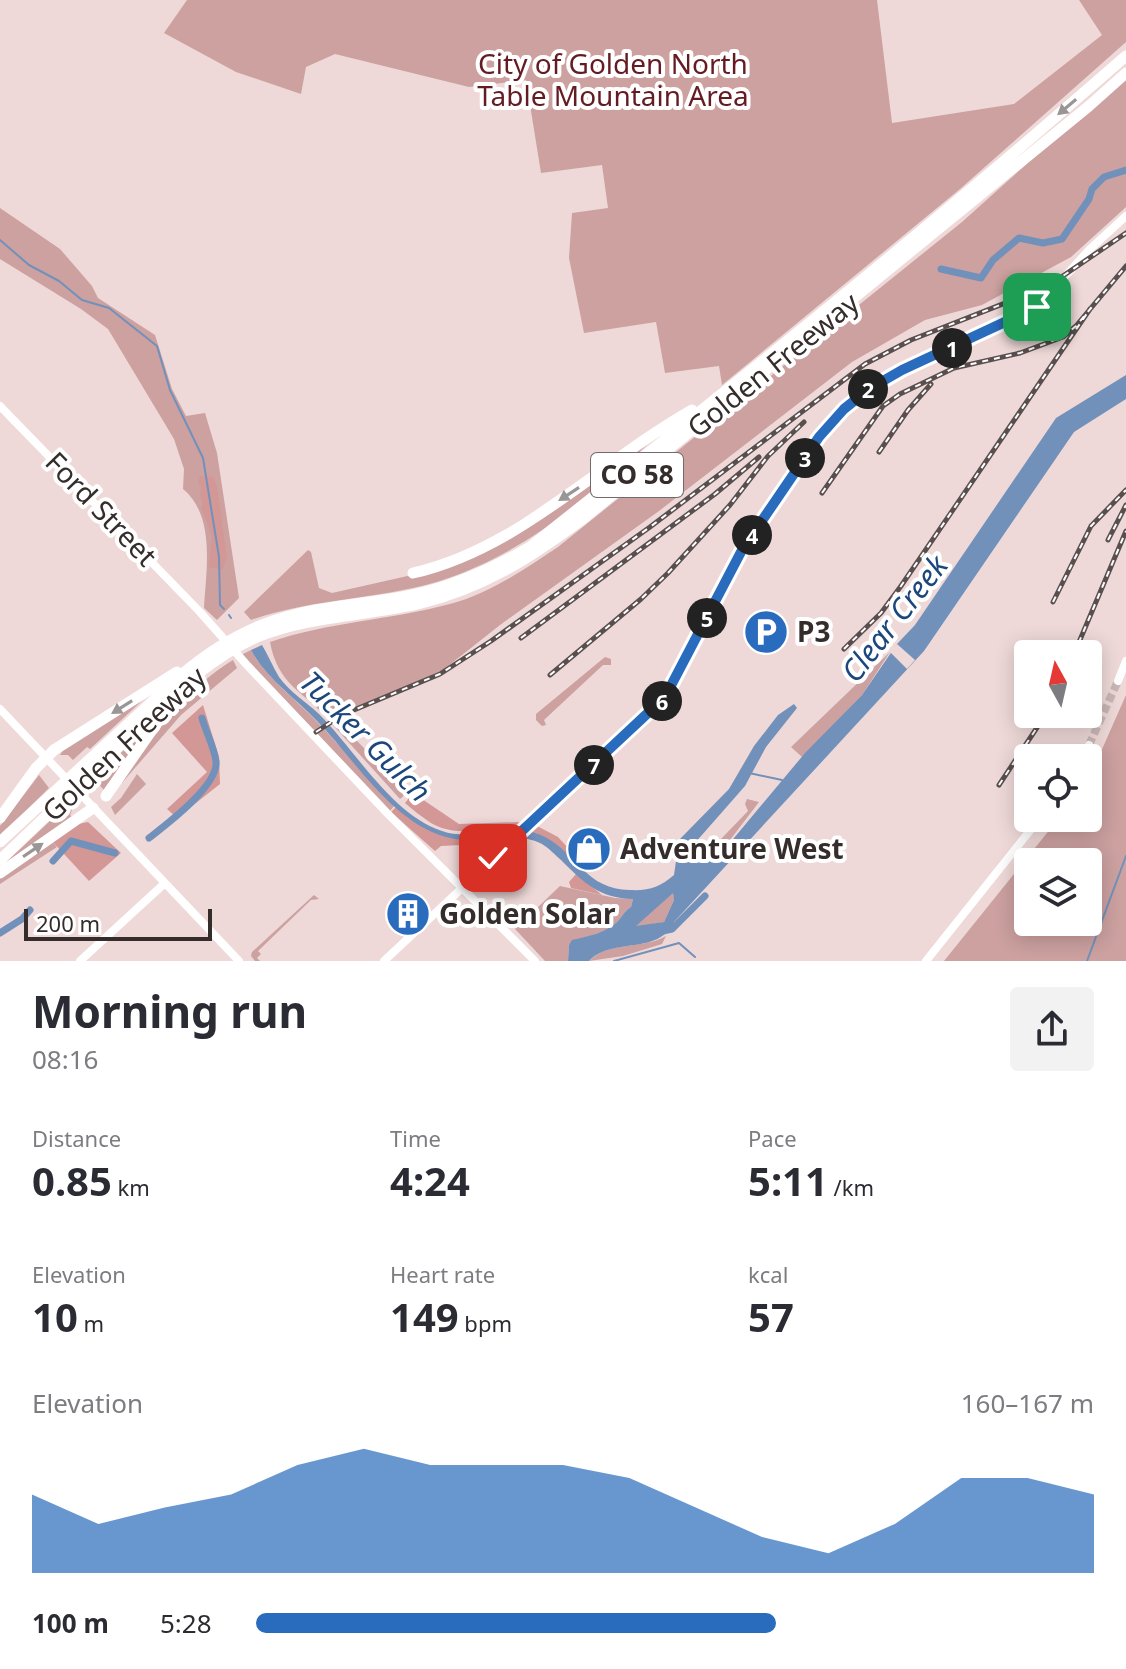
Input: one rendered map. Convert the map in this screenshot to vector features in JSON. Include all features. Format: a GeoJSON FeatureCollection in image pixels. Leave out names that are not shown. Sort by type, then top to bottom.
{"type":"FeatureCollection","features":[{"type":"Feature","properties":{"kind":"highway","name":"Golden Freeway"},"geometry":{"type":"LineString","coordinates":[[0,860],[214,655],[240,634],[468,579],[530,547],[728,391],[1126,56]]}},
{"type":"Feature","properties":{"kind":"highway","name":"Golden Freeway"},"geometry":{"type":"LineString","coordinates":[[282,623],[416,604],[506,572],[533,556],[940,229],[1126,73]]}},
{"type":"Feature","properties":{"kind":"highway"},"geometry":{"type":"LineString","coordinates":[[413,573],[449,563],[507,532],[570,494],[655,431],[728,391]]}},
{"type":"Feature","properties":{"kind":"highway","name":"Golden Freeway"},"geometry":{"type":"LineString","coordinates":[[0,842],[180,676],[214,655]]}},
{"type":"Feature","properties":{"kind":"highway"},"geometry":{"type":"LineString","coordinates":[[0,818],[46,757],[80,733],[214,655]]}},
{"type":"Feature","properties":{"kind":"highway"},"geometry":{"type":"LineString","coordinates":[[106,796],[184,685]]}},
{"type":"Feature","properties":{"kind":"highway"},"geometry":{"type":"LineString","coordinates":[[0,873],[91,805]]}},
{"type":"Feature","properties":{"kind":"street"},"geometry":{"type":"LineString","coordinates":[[384,961],[665,697],[754,531],[833,420],[869,389],[902,370],[1037,307],[1082,257],[1126,216]]}},
{"type":"Feature","properties":{"kind":"street","name":"Ford Street"},"geometry":{"type":"LineString","coordinates":[[0,406],[461,887]]}},
{"type":"Feature","properties":{"kind":"street"},"geometry":{"type":"LineString","coordinates":[[1118,681],[1126,661]]}},
{"type":"Feature","properties":{"kind":"street"},"geometry":{"type":"LineString","coordinates":[[0,709],[239,961]]}},
{"type":"Feature","properties":{"kind":"street"},"geometry":{"type":"LineString","coordinates":[[91,805],[106,796]]}},
{"type":"Feature","properties":{"kind":"street"},"geometry":{"type":"LineString","coordinates":[[926,961],[1029,832]]}},
{"type":"Feature","properties":{"kind":"street"},"geometry":{"type":"LineString","coordinates":[[80,961],[165,883]]}},
{"type":"Feature","properties":{"kind":"street"},"geometry":{"type":"LineString","coordinates":[[461,887],[535,961]]}},
{"type":"Feature","properties":{"kind":"green space","name":"City of Golden North Table Mountain Area"},"geometry":{"type":"Polygon","coordinates":[[[187,0],[877,0],[892,123],[1014,104],[1102,35],[1079,0],[1126,0],[1126,42],[960,189],[722,385],[719,366],[665,373],[656,322],[584,333],[569,258],[572,213],[608,208],[602,165],[541,173],[526,80],[469,87],[335,54],[306,67],[301,94],[236,72],[164,33],[187,0]]]}},
{"type":"Feature","properties":{"kind":"green space"},"geometry":{"type":"Polygon","coordinates":[[[1126,75],[1126,207],[1071,257],[982,305],[925,320],[852,362],[659,511],[500,625],[443,670],[329,720],[285,678],[270,642],[314,630],[464,600],[506,580],[558,547],[962,222],[1126,75]]]}},
{"type":"Feature","properties":{"kind":"green space"},"geometry":{"type":"Polygon","coordinates":[[[0,208],[60,249],[92,286],[98,298],[155,335],[172,389],[186,416],[205,413],[217,453],[239,598],[217,620],[204,608],[207,561],[205,529],[193,500],[183,489],[184,469],[174,439],[108,329],[0,259],[0,208]]]}},
{"type":"Feature","properties":{"kind":"green space"},"geometry":{"type":"Polygon","coordinates":[[[659,434],[575,506],[545,528],[482,564],[413,588],[311,605],[251,620],[244,612],[308,550],[319,588],[332,593],[443,568],[659,434]]]}},
{"type":"Feature","properties":{"kind":"green space"},"geometry":{"type":"Polygon","coordinates":[[[251,650],[274,680],[321,726],[312,729],[241,655],[251,650]]]}},
{"type":"Feature","properties":{"kind":"green space"},"geometry":{"type":"Polygon","coordinates":[[[890,652],[862,695],[802,757],[791,747],[890,652]]]}},
{"type":"Feature","properties":{"kind":"green space"},"geometry":{"type":"Polygon","coordinates":[[[605,657],[611,659],[611,665],[603,665],[544,720],[546,725],[542,726],[536,720],[536,714],[605,657]]]}},
{"type":"Feature","properties":{"kind":"green space"},"geometry":{"type":"Polygon","coordinates":[[[233,660],[237,668],[181,715],[121,784],[144,748],[184,699],[233,660]]]}},
{"type":"Feature","properties":{"kind":"green space"},"geometry":{"type":"Polygon","coordinates":[[[1126,695],[1126,961],[944,961],[1014,874],[1014,936],[1102,936],[1102,848],[1035,848],[1048,832],[1102,832],[1102,749],[1126,695]]]}},
{"type":"Feature","properties":{"kind":"green space"},"geometry":{"type":"Polygon","coordinates":[[[146,697],[90,749],[87,747],[73,760],[68,755],[60,755],[63,750],[146,697]]]}},
{"type":"Feature","properties":{"kind":"green space"},"geometry":{"type":"Polygon","coordinates":[[[156,719],[104,790],[94,779],[156,719]]]}},
{"type":"Feature","properties":{"kind":"green space"},"geometry":{"type":"Polygon","coordinates":[[[338,721],[407,793],[400,799],[332,724],[338,721]]]}},
{"type":"Feature","properties":{"kind":"green space"},"geometry":{"type":"Polygon","coordinates":[[[324,729],[394,806],[390,811],[322,740],[317,733],[324,729]]]}},
{"type":"Feature","properties":{"kind":"green space"},"geometry":{"type":"Polygon","coordinates":[[[137,774],[146,784],[115,815],[111,807],[137,774]]]}},
{"type":"Feature","properties":{"kind":"green space"},"geometry":{"type":"Polygon","coordinates":[[[39,775],[49,788],[0,836],[0,826],[39,775]]]}},
{"type":"Feature","properties":{"kind":"green space"},"geometry":{"type":"Polygon","coordinates":[[[747,799],[759,802],[730,840],[719,846],[721,839],[748,811],[745,804],[747,799]]]}},
{"type":"Feature","properties":{"kind":"green space"},"geometry":{"type":"Polygon","coordinates":[[[67,805],[74,819],[0,868],[67,805]]]}},
{"type":"Feature","properties":{"kind":"green space"},"geometry":{"type":"Polygon","coordinates":[[[52,841],[57,847],[0,884],[0,878],[52,841]]]}},
{"type":"Feature","properties":{"kind":"green space"},"geometry":{"type":"Polygon","coordinates":[[[560,886],[633,899],[631,907],[613,926],[572,941],[568,961],[545,961],[515,929],[560,886]]]}},
{"type":"Feature","properties":{"kind":"green space"},"geometry":{"type":"Polygon","coordinates":[[[673,892],[674,900],[664,922],[634,925],[673,892]]]}},
{"type":"Feature","properties":{"kind":"green space"},"geometry":{"type":"Polygon","coordinates":[[[314,895],[319,899],[311,900],[258,951],[260,961],[255,961],[252,952],[314,895]]]}},
{"type":"Feature","properties":{"kind":"green space"},"geometry":{"type":"Polygon","coordinates":[[[666,936],[662,944],[623,956],[589,961],[607,950],[647,943],[666,936]]]}},
{"type":"Feature","properties":{"kind":"shaded area"},"geometry":{"type":"Polygon","coordinates":[[[200,476],[213,477],[217,486],[227,558],[222,570],[209,567],[212,536],[201,507],[200,476]]]}},
{"type":"Feature","properties":{"kind":"shaded area"},"geometry":{"type":"Polygon","coordinates":[[[203,705],[219,757],[220,784],[177,818],[167,809],[207,772],[172,733],[203,705]]]}},
{"type":"Feature","properties":{"kind":"shaded area"},"geometry":{"type":"Polygon","coordinates":[[[413,793],[459,824],[520,822],[516,826],[472,831],[440,828],[405,803],[413,793]]]}},
{"type":"Feature","properties":{"kind":"shaded area"},"geometry":{"type":"Polygon","coordinates":[[[396,807],[435,831],[458,837],[504,838],[499,843],[441,846],[435,851],[391,812],[396,807]]]}},
{"type":"Feature","properties":{"kind":"shaded area"},"geometry":{"type":"Polygon","coordinates":[[[88,822],[121,853],[89,881],[52,841],[78,824],[88,822]]]}},
{"type":"Feature","properties":{"kind":"shaded area"},"geometry":{"type":"Polygon","coordinates":[[[537,826],[558,837],[582,863],[579,866],[536,833],[530,833],[537,826]]]}},
{"type":"Feature","properties":{"kind":"shaded area"},"geometry":{"type":"Polygon","coordinates":[[[576,874],[602,895],[571,888],[569,882],[576,874]]]}},
{"type":"Feature","properties":{"kind":"water","name":"Clear Creek"},"geometry":{"type":"Polygon","coordinates":[[[1126,375],[1126,399],[1074,432],[924,651],[667,932],[647,943],[611,949],[589,961],[568,961],[572,940],[613,926],[631,907],[633,899],[611,896],[593,888],[547,847],[531,840],[458,839],[426,829],[375,787],[316,720],[272,678],[251,650],[262,645],[283,682],[319,714],[390,796],[424,823],[455,834],[507,830],[532,832],[557,844],[592,878],[603,884],[630,890],[654,887],[674,875],[679,840],[729,789],[754,746],[778,715],[794,704],[797,708],[766,747],[745,786],[686,856],[713,851],[729,844],[805,753],[862,695],[897,644],[915,625],[1056,418],[1126,375]],[[673,893],[636,926],[664,922],[674,900],[673,893]]]}},
{"type":"Feature","properties":{"kind":"pier"},"geometry":{"type":"Polygon","coordinates":[[[897,644],[915,660],[907,669],[890,652],[897,644]]]}},
{"type":"Feature","properties":{"kind":"waterway"},"geometry":{"type":"LineString","coordinates":[[941,269],[981,278],[993,260],[1019,238],[1043,243],[1062,239],[1089,199],[1092,189],[1104,177],[1126,170]]}},
{"type":"Feature","properties":{"kind":"waterway","name":"Tucker Gulch"},"geometry":{"type":"LineString","coordinates":[[0,240],[29,265],[59,281],[82,300],[109,308],[157,346],[170,390],[203,458],[219,557],[220,605],[224,609]]}},
{"type":"Feature","properties":{"kind":"waterway"},"geometry":{"type":"LineString","coordinates":[[149,838],[201,792],[215,771],[215,756],[202,718]]}},
{"type":"Feature","properties":{"kind":"waterway"},"geometry":{"type":"LineString","coordinates":[[749,773],[782,780]]}},
{"type":"Feature","properties":{"kind":"waterway"},"geometry":{"type":"LineString","coordinates":[[53,861],[71,841],[115,853]]}},
{"type":"Feature","properties":{"kind":"waterway"},"geometry":{"type":"LineString","coordinates":[[1087,961],[1126,856]]}},
{"type":"Feature","properties":{"kind":"waterway"},"geometry":{"type":"LineString","coordinates":[[663,931],[672,929],[705,896]]}},
{"type":"Feature","properties":{"kind":"waterway"},"geometry":{"type":"LineString","coordinates":[[0,933],[30,910]]}},
{"type":"Feature","properties":{"kind":"waterway"},"geometry":{"type":"LineString","coordinates":[[614,961],[679,943],[695,957]]}},
{"type":"Feature","properties":{"kind":"tunnel"},"geometry":{"type":"LineString","coordinates":[[1089,744],[1118,681]]}},
{"type":"Feature","properties":{"kind":"railway"},"geometry":{"type":"LineString","coordinates":[[1032,293],[1054,282],[1126,233]]}},
{"type":"Feature","properties":{"kind":"railway"},"geometry":{"type":"LineString","coordinates":[[822,493],[883,406],[900,394],[954,368],[1020,353],[1063,337],[1076,326],[1126,266]]}},
{"type":"Feature","properties":{"kind":"railway"},"geometry":{"type":"LineString","coordinates":[[316,732],[342,715],[440,674],[491,641],[650,527],[865,364],[911,340],[1041,289]]}},
{"type":"Feature","properties":{"kind":"railway"},"geometry":{"type":"LineString","coordinates":[[844,649],[881,613],[901,586],[1090,309]]}},
{"type":"Feature","properties":{"kind":"railway"},"geometry":{"type":"LineString","coordinates":[[879,452],[908,410],[931,384]]}},
{"type":"Feature","properties":{"kind":"railway"},"geometry":{"type":"LineString","coordinates":[[550,675],[668,573],[730,505],[768,456],[804,422]]}},
{"type":"Feature","properties":{"kind":"railway"},"geometry":{"type":"LineString","coordinates":[[521,638],[715,494],[759,457]]}},
{"type":"Feature","properties":{"kind":"railway"},"geometry":{"type":"LineString","coordinates":[[1053,602],[1091,526],[1126,490]]}},
{"type":"Feature","properties":{"kind":"railway"},"geometry":{"type":"LineString","coordinates":[[1108,540],[1126,505]]}},
{"type":"Feature","properties":{"kind":"railway"},"geometry":{"type":"LineString","coordinates":[[1080,640],[1126,531]]}},
{"type":"Feature","properties":{"kind":"railway"},"geometry":{"type":"LineString","coordinates":[[999,785],[1037,728]]}},
{"type":"Feature","properties":{"kind":"place","name":"P3"},"geometry":{"type":"Point","coordinates":[766,632]}},
{"type":"Feature","properties":{"kind":"place","name":"Adventure West"},"geometry":{"type":"Point","coordinates":[589,849]}},
{"type":"Feature","properties":{"kind":"place","name":"Golden Solar"},"geometry":{"type":"Point","coordinates":[408,914]}},
{"type":"Feature","properties":{"kind":"route"},"geometry":{"type":"LineString","coordinates":[[493,858],[665,697],[742,550],[833,420],[869,389],[902,370],[1037,307]]}}]}
